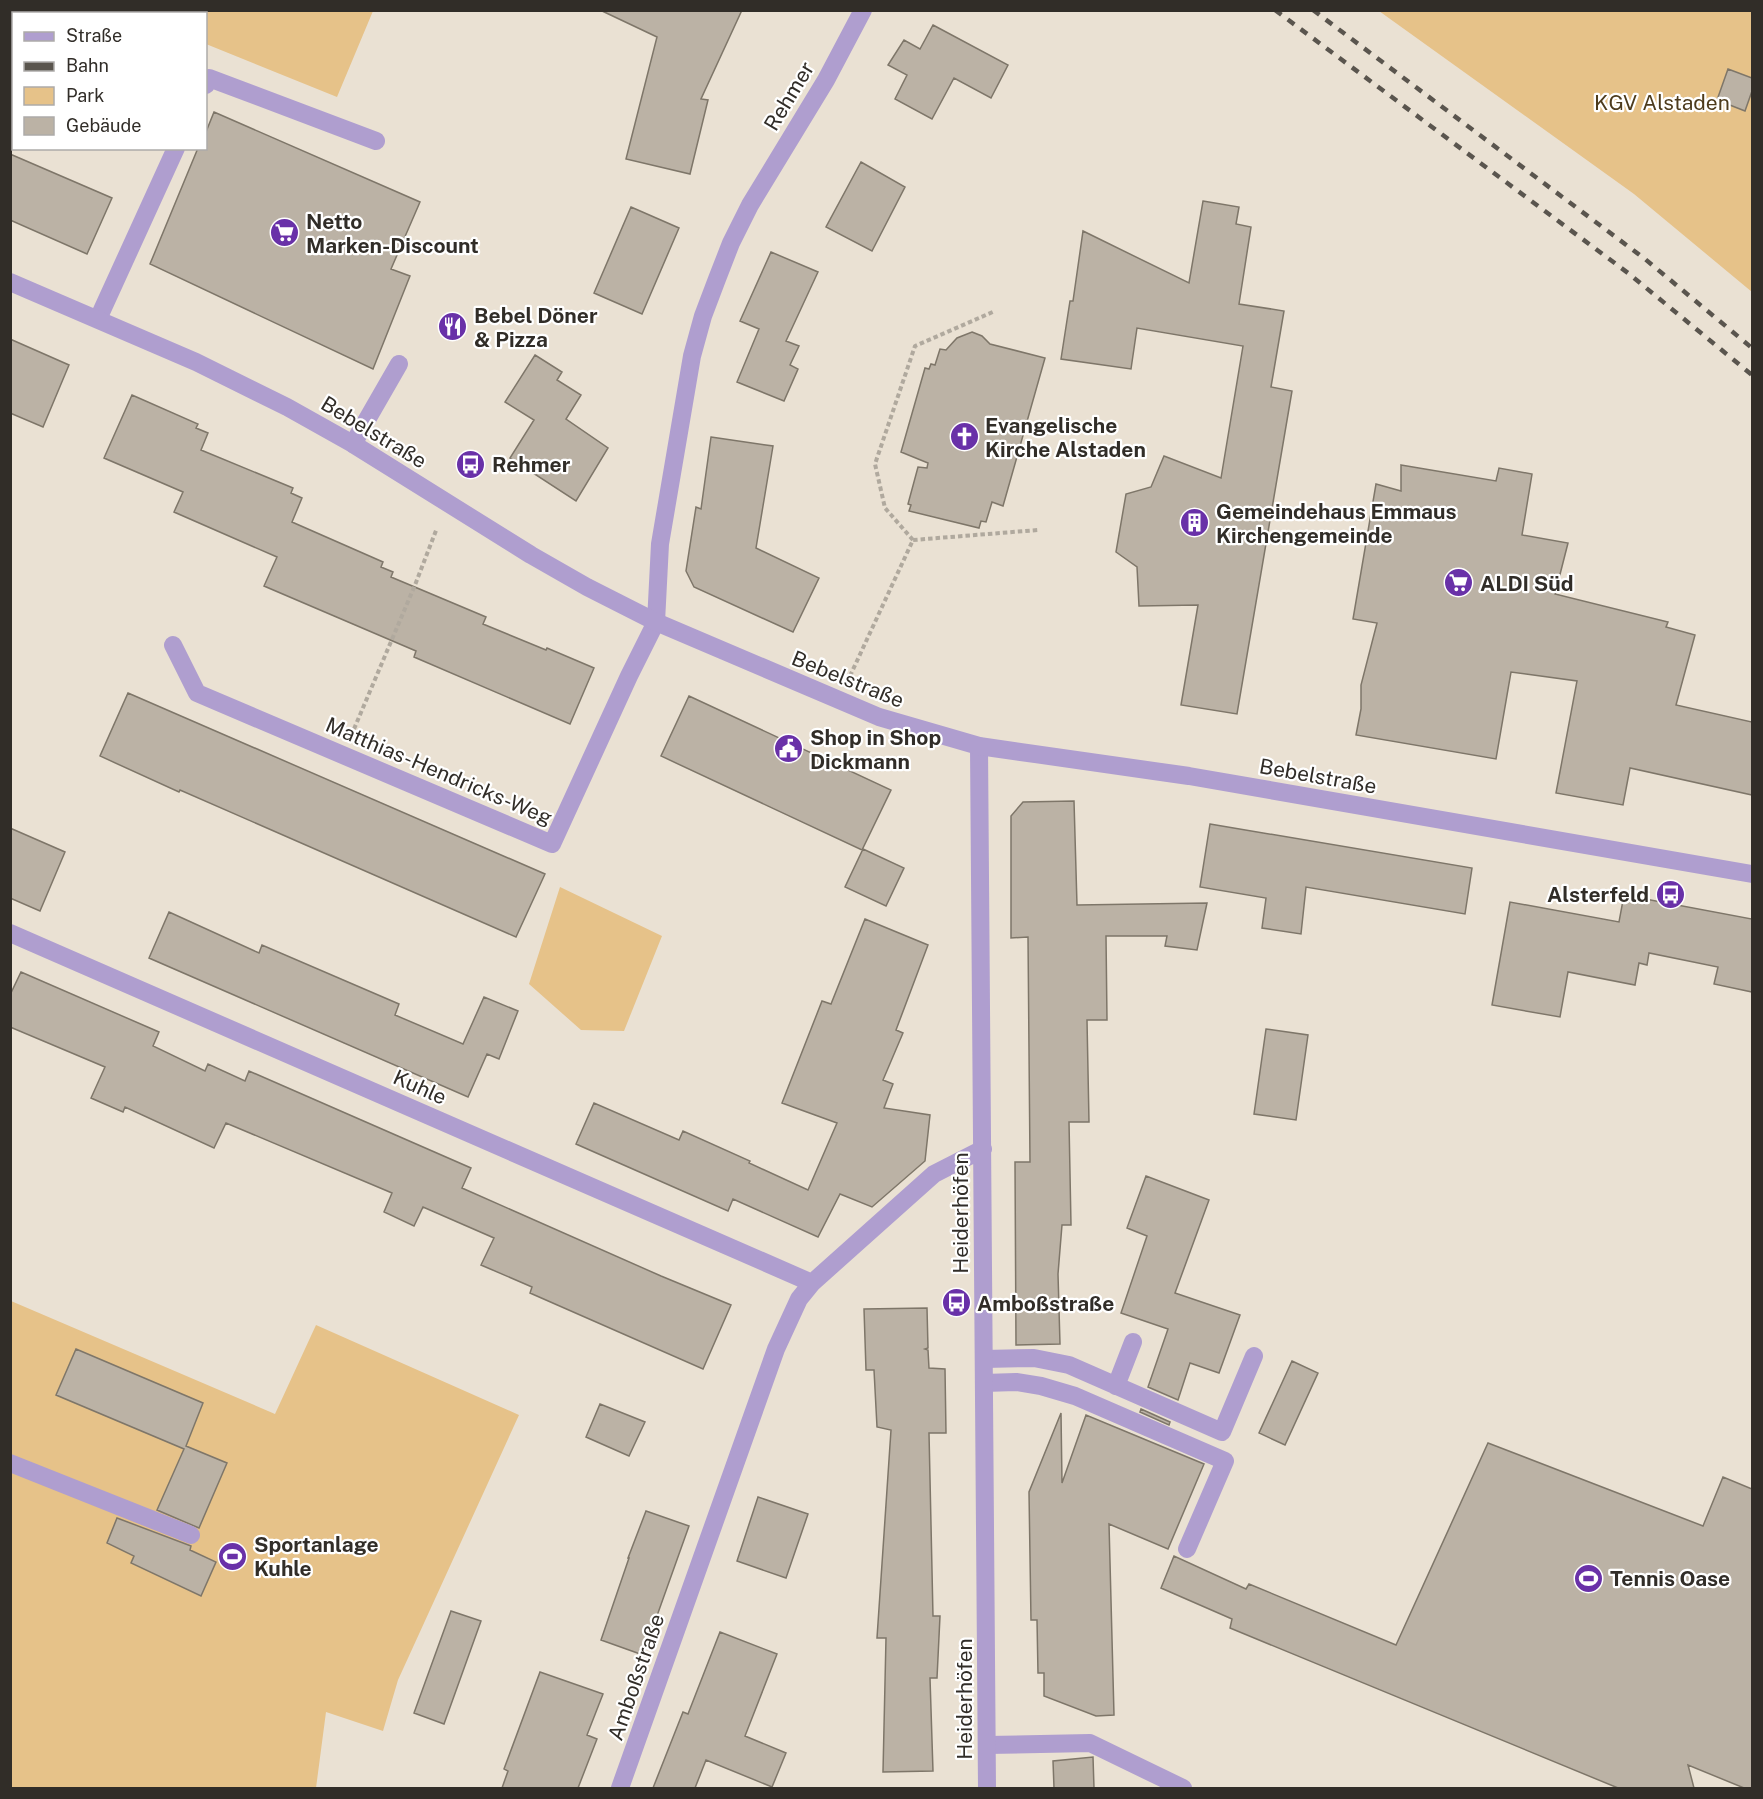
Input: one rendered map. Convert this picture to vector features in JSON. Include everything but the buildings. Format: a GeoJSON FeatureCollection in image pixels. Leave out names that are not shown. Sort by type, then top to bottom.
{"type":"FeatureCollection","features":[{"type":"Feature","properties":{"kind":"street","name":"Rehmer"},"geometry":{"type":"LineString","coordinates":[[656,622],[660,544],[692,356],[704,316],[731,243],[750,205],[826,80],[863,10]]}},
{"type":"Feature","properties":{"kind":"street"},"geometry":{"type":"LineString","coordinates":[[207,83],[209,78],[376,141]]}},
{"type":"Feature","properties":{"kind":"street"},"geometry":{"type":"LineString","coordinates":[[98,320],[175,150]]}},
{"type":"Feature","properties":{"kind":"street","name":"Bebelstraße"},"geometry":{"type":"LineString","coordinates":[[10,282],[207,367],[287,407],[353,444],[587,587],[656,622],[838,701],[913,728],[979,746],[1189,776],[1752,874]]}},
{"type":"Feature","properties":{"kind":"street"},"geometry":{"type":"LineString","coordinates":[[353,444],[399,364]]}},
{"type":"Feature","properties":{"kind":"street","name":"Matthias-Hendricks-Weg"},"geometry":{"type":"LineString","coordinates":[[173,645],[198,693],[552,844],[656,622]]}},
{"type":"Feature","properties":{"kind":"street","name":"Heiderhöfen"},"geometry":{"type":"LineString","coordinates":[[979,746],[987,1788]]}},
{"type":"Feature","properties":{"kind":"street","name":"Kuhle"},"geometry":{"type":"LineString","coordinates":[[10,933],[812,1283]]}},
{"type":"Feature","properties":{"kind":"street","name":"Amboßstraße"},"geometry":{"type":"LineString","coordinates":[[620,1788],[776,1348],[799,1299],[812,1283],[934,1174],[983,1149]]}},
{"type":"Feature","properties":{"kind":"street"},"geometry":{"type":"LineString","coordinates":[[1116,1386],[1133,1341]]}},
{"type":"Feature","properties":{"kind":"street"},"geometry":{"type":"LineString","coordinates":[[984,1359],[1034,1358],[1069,1365],[1222,1432],[1254,1356]]}},
{"type":"Feature","properties":{"kind":"street"},"geometry":{"type":"LineString","coordinates":[[984,1383],[1016,1382],[1041,1386],[1075,1396],[1225,1461],[1187,1549]]}},
{"type":"Feature","properties":{"kind":"street"},"geometry":{"type":"LineString","coordinates":[[10,1463],[191,1535]]}},
{"type":"Feature","properties":{"kind":"street"},"geometry":{"type":"LineString","coordinates":[[987,1745],[1090,1743],[1183,1788]]}},
{"type":"Feature","properties":{"kind":"path"},"geometry":{"type":"LineString","coordinates":[[913,540],[885,508],[875,465],[915,346],[995,311]]}},
{"type":"Feature","properties":{"kind":"path"},"geometry":{"type":"LineString","coordinates":[[343,755],[416,585],[447,503]]}},
{"type":"Feature","properties":{"kind":"path"},"geometry":{"type":"LineString","coordinates":[[913,540],[1038,530]]}},
{"type":"Feature","properties":{"kind":"path"},"geometry":{"type":"LineString","coordinates":[[838,701],[913,540]]}},
{"type":"Feature","properties":{"kind":"green space"},"geometry":{"type":"Polygon","coordinates":[[[11,10],[373,10],[337,97],[207,44],[207,12],[12,12],[11,45],[11,10]]]}},
{"type":"Feature","properties":{"kind":"green space","name":"KGV Alstaden"},"geometry":{"type":"Polygon","coordinates":[[[1379,11],[1752,11],[1752,292],[1634,194],[1379,11]]]}},
{"type":"Feature","properties":{"kind":"green space"},"geometry":{"type":"Polygon","coordinates":[[[560,887],[662,936],[624,1031],[581,1030],[529,984],[560,887]]]}},
{"type":"Feature","properties":{"kind":"green space","name":"Sportanlage Kuhle"},"geometry":{"type":"Polygon","coordinates":[[[11,1301],[275,1414],[316,1325],[519,1415],[398,1680],[383,1731],[326,1712],[316,1788],[11,1788],[11,1301]]]}},
{"type":"Feature","properties":{"kind":"railway"},"geometry":{"type":"LineString","coordinates":[[1275,10],[1628,273],[1752,375]]}},
{"type":"Feature","properties":{"kind":"railway"},"geometry":{"type":"LineString","coordinates":[[1313,10],[1645,259],[1752,348]]}},
{"type":"Feature","properties":{"kind":"place","name":"Netto Marken-Discount"},"geometry":{"type":"Point","coordinates":[285,233]}},
{"type":"Feature","properties":{"kind":"place","name":"Bebel Döner & Pizza"},"geometry":{"type":"Point","coordinates":[453,327]}},
{"type":"Feature","properties":{"kind":"place","name":"Evangelische Kirche Alstaden"},"geometry":{"type":"Point","coordinates":[964,437]}},
{"type":"Feature","properties":{"kind":"place","name":"Rehmer"},"geometry":{"type":"Point","coordinates":[471,464]}},
{"type":"Feature","properties":{"kind":"place","name":"Gemeindehaus Emmaus Kirchengemeinde"},"geometry":{"type":"Point","coordinates":[1195,523]}},
{"type":"Feature","properties":{"kind":"place","name":"ALDI Süd"},"geometry":{"type":"Point","coordinates":[1459,583]}},
{"type":"Feature","properties":{"kind":"place","name":"Shop in Shop Dickmann"},"geometry":{"type":"Point","coordinates":[789,749]}},
{"type":"Feature","properties":{"kind":"place","name":"Alsterfeld"},"geometry":{"type":"Point","coordinates":[1670,894]}},
{"type":"Feature","properties":{"kind":"place","name":"Amboßstraße"},"geometry":{"type":"Point","coordinates":[956,1303]}},
{"type":"Feature","properties":{"kind":"place","name":"Sportanlage Kuhle"},"geometry":{"type":"Point","coordinates":[233,1556]}},
{"type":"Feature","properties":{"kind":"place","name":"Tennis Oase"},"geometry":{"type":"Point","coordinates":[1589,1578]}}]}
